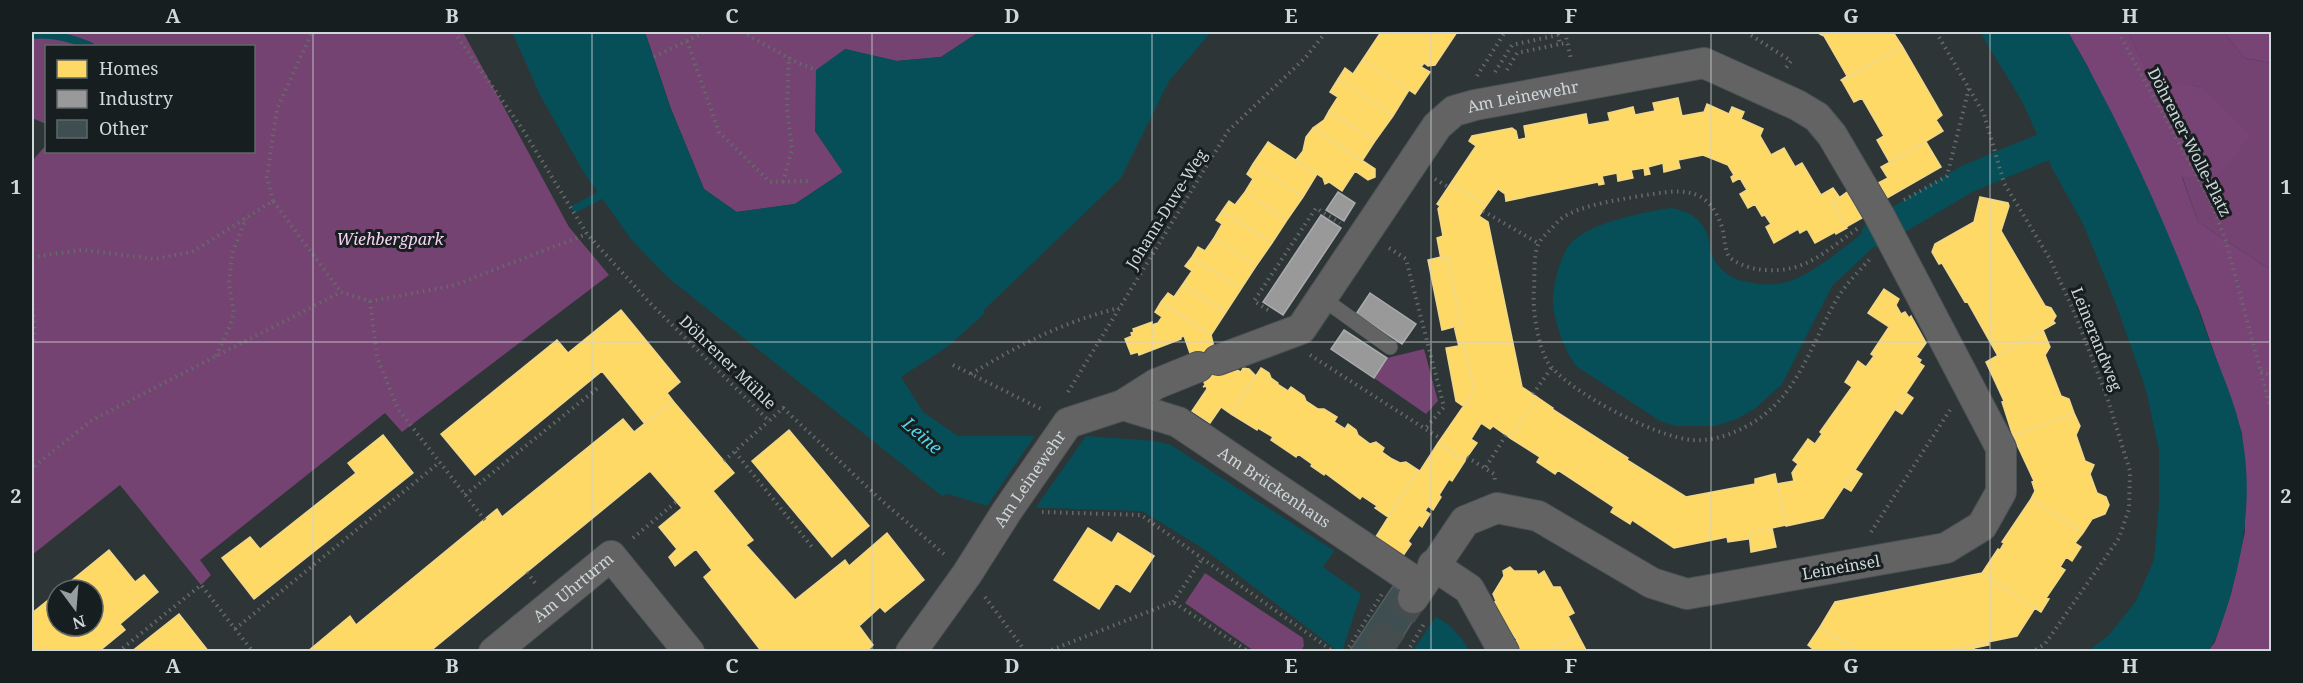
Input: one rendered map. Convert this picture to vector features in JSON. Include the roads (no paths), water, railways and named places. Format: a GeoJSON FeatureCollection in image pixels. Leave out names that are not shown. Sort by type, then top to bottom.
{"type":"FeatureCollection","features":[{"type":"Feature","properties":{"kind":"street","name":"Am Leinewehr"},"geometry":{"type":"LineString","coordinates":[[911,651],[967,574],[1068,423],[1123,405],[1155,384],[1301,329],[1437,126],[1454,111],[1493,86],[1704,63],[1797,105],[1817,117],[1832,135],[1885,228]]}},
{"type":"Feature","properties":{"kind":"street","name":"Leineinsel"},"geometry":{"type":"LineString","coordinates":[[1423,592],[1465,521],[1497,508],[1538,516],[1652,583],[1687,594],[1946,549],[1982,526],[2001,492],[2001,448],[1885,228]]}},
{"type":"Feature","properties":{"kind":"street","name":"Am Brückenhaus"},"geometry":{"type":"LineString","coordinates":[[1123,405],[1178,422],[1423,592],[1469,589],[1504,651]]}},
{"type":"Feature","properties":{"kind":"street","name":"Am Uhrturm"},"geometry":{"type":"LineString","coordinates":[[494,651],[611,556],[689,651]]}},
{"type":"Feature","properties":{"kind":"lane"},"geometry":{"type":"LineString","coordinates":[[1322,298],[1390,346]]}},
{"type":"Feature","properties":{"kind":"water","name":"Leine"},"geometry":{"type":"Polygon","coordinates":[[[512,32],[645,32],[671,109],[704,189],[737,212],[795,204],[843,172],[815,131],[816,70],[845,49],[897,61],[941,57],[979,32],[1211,32],[1169,81],[1121,178],[984,310],[984,314],[947,347],[901,377],[923,412],[958,436],[1086,436],[1155,441],[1171,445],[1449,625],[1469,651],[1338,651],[1204,549],[1142,511],[987,506],[948,494],[942,496],[666,276],[630,238],[583,171],[540,95],[512,32]]]}},
{"type":"Feature","properties":{"kind":"water"},"geometry":{"type":"Polygon","coordinates":[[[1980,32],[2068,32],[2109,107],[2147,185],[2181,264],[2228,390],[2242,436],[2247,502],[2238,567],[2226,610],[2214,642],[2208,651],[2088,651],[2109,635],[2136,601],[2154,560],[2159,504],[2159,450],[2146,390],[2116,304],[2083,224],[2052,168],[2023,103],[1980,32]]]}},
{"type":"Feature","properties":{"kind":"water"},"geometry":{"type":"Polygon","coordinates":[[[1670,208],[1682,210],[1696,218],[1707,235],[1717,264],[1737,279],[1752,283],[1783,283],[1806,274],[1872,226],[1880,241],[1832,286],[1782,384],[1756,408],[1737,419],[1715,426],[1676,426],[1660,421],[1576,366],[1564,344],[1555,317],[1553,301],[1556,277],[1565,252],[1574,240],[1583,233],[1607,223],[1670,208]]]}},
{"type":"Feature","properties":{"kind":"waterway"},"geometry":{"type":"LineString","coordinates":[[32,35],[62,37],[87,45]]}},
{"type":"Feature","properties":{"kind":"waterway"},"geometry":{"type":"LineString","coordinates":[[1876,233],[1967,179],[2077,133]]}},
{"type":"Feature","properties":{"kind":"waterway"},"geometry":{"type":"LineString","coordinates":[[576,208],[611,190]]}},
{"type":"Feature","properties":{"kind":"tunnel"},"geometry":{"type":"LineString","coordinates":[[1376,652],[1413,598]]}},
{"type":"Feature","properties":{"kind":"park label","name":"Wiehbergpark"},"geometry":{"type":"Point","coordinates":[390,239]}}]}
